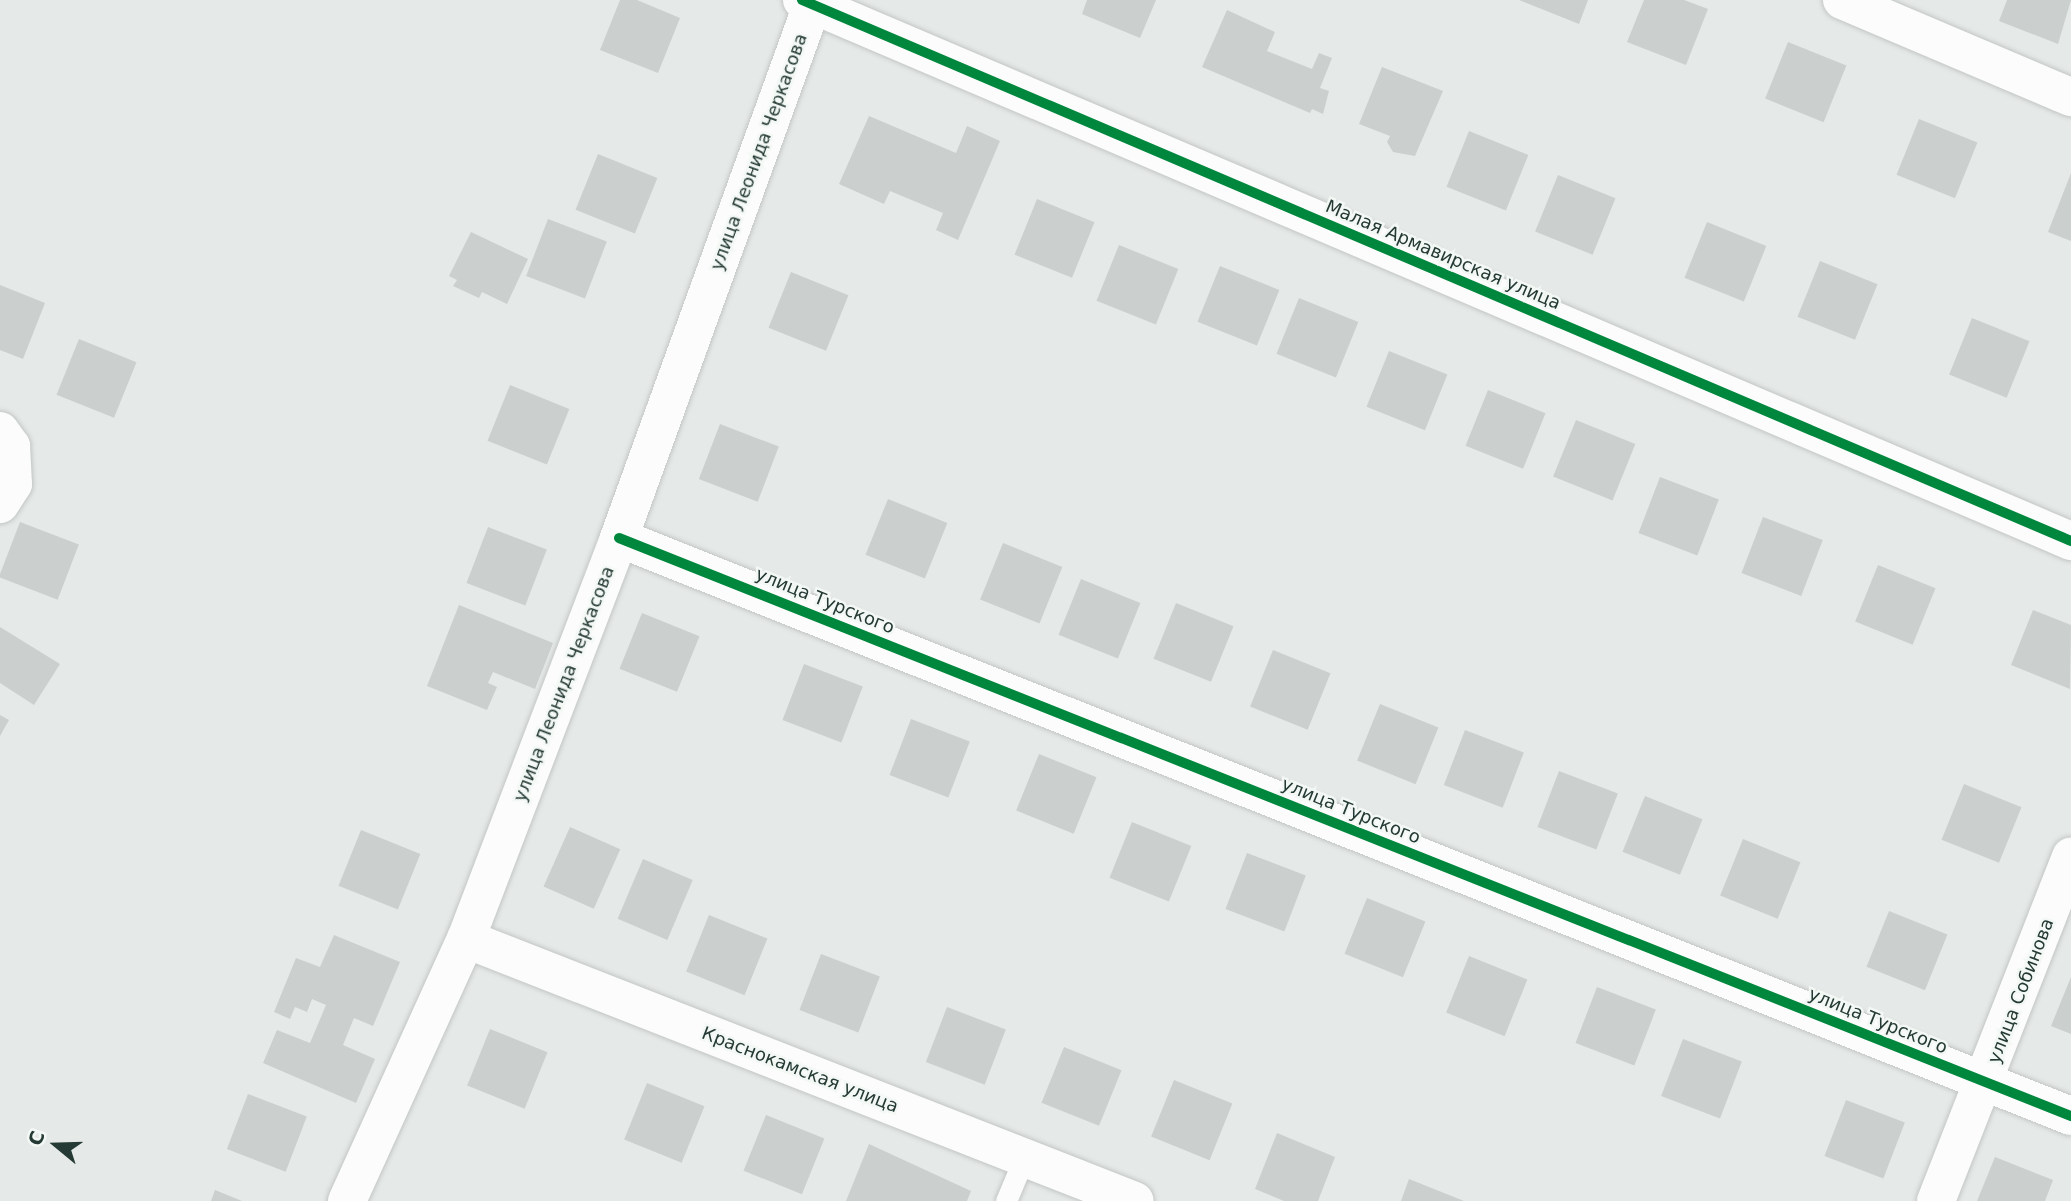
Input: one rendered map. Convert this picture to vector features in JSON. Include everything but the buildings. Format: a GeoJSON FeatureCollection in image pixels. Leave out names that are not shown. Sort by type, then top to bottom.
{"type":"FeatureCollection","features":[{"type":"Feature","properties":{"kind":"street"},"geometry":{"type":"LineString","coordinates":[[1842,0],[2071,97]]}},
{"type":"Feature","properties":{"kind":"street","name":"улица Леонида Черкасова"},"geometry":{"type":"LineString","coordinates":[[347,1201],[466,939],[619,538],[809,1]]}},
{"type":"Feature","properties":{"kind":"street","name":"Малая Армавирская улица"},"geometry":{"type":"LineString","coordinates":[[809,1],[2071,541]]}},
{"type":"Feature","properties":{"kind":"street"},"geometry":{"type":"LineString","coordinates":[[0,431],[10,446],[13,484],[0,504]]}},
{"type":"Feature","properties":{"kind":"street","name":"улица Турского"},"geometry":{"type":"LineString","coordinates":[[619,538],[2071,1116]]}},
{"type":"Feature","properties":{"kind":"street","name":"улица Собинова"},"geometry":{"type":"LineString","coordinates":[[1936,1201],[1986,1083],[2071,857]]}},
{"type":"Feature","properties":{"kind":"street","name":"Краснокамская улица"},"geometry":{"type":"LineString","coordinates":[[466,939],[1135,1201]]}},
{"type":"Feature","properties":{"kind":"lane"},"geometry":{"type":"LineString","coordinates":[[1006,1201],[1024,1158]]}},
{"type":"Feature","properties":{"kind":"cycle path"},"geometry":{"type":"LineString","coordinates":[[802,0],[2071,541]]}},
{"type":"Feature","properties":{"kind":"cycle path"},"geometry":{"type":"LineString","coordinates":[[619,538],[2071,1116]]}}]}
